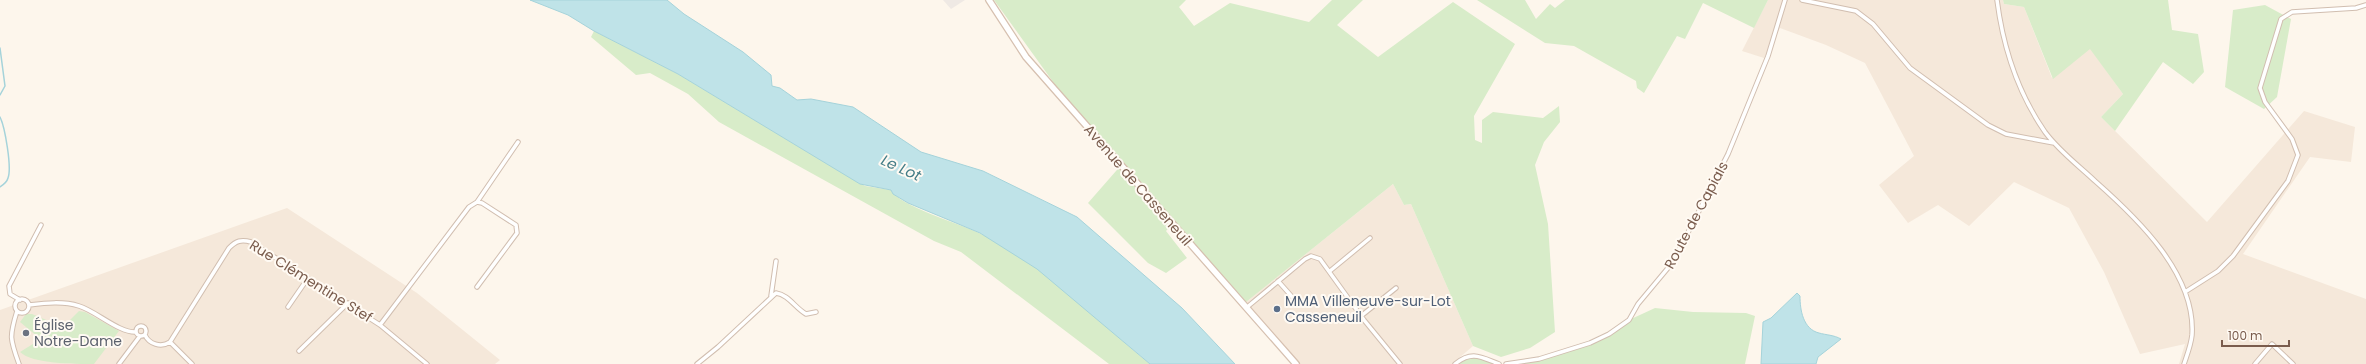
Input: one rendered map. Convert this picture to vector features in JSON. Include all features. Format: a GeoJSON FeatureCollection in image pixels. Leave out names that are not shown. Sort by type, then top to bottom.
{"type":"FeatureCollection","features":[{"type":"Feature","properties":{"kind":"main road","name":"Avenue de Casseneuil"},"geometry":{"type":"LineString","coordinates":[[989,0],[1026,57],[1296,364]]}},
{"type":"Feature","properties":{"kind":"street","name":"Route de Capials"},"geometry":{"type":"LineString","coordinates":[[1506,364],[1539,359],[1590,343],[1609,334],[1629,320],[1638,304],[1673,262],[1728,154],[1768,56],[1785,0]]}},
{"type":"Feature","properties":{"kind":"street"},"geometry":{"type":"LineString","coordinates":[[1802,0],[1856,11],[1873,24],[1910,68],[1988,125],[2006,134],[2054,143]]}},
{"type":"Feature","properties":{"kind":"street"},"geometry":{"type":"LineString","coordinates":[[1996,0],[2003,35],[2019,87],[2031,110],[2054,143],[2122,206],[2164,253],[2175,270],[2185,292],[2192,321],[2192,336],[2184,364]]}},
{"type":"Feature","properties":{"kind":"street"},"geometry":{"type":"LineString","coordinates":[[2185,292],[2218,271],[2233,256],[2288,182],[2298,155],[2292,139],[2265,102],[2260,88],[2281,18],[2292,12],[2356,8],[2366,5]]}},
{"type":"Feature","properties":{"kind":"street"},"geometry":{"type":"LineString","coordinates":[[380,325],[469,208],[477,202],[518,142]]}},
{"type":"Feature","properties":{"kind":"street"},"geometry":{"type":"LineString","coordinates":[[477,202],[482,203],[516,225],[517,233],[477,287]]}},
{"type":"Feature","properties":{"kind":"street"},"geometry":{"type":"LineString","coordinates":[[29,305],[28,302],[20,300],[10,294],[9,286],[41,225]]}},
{"type":"Feature","properties":{"kind":"street"},"geometry":{"type":"LineString","coordinates":[[1330,270],[1370,238]]}},
{"type":"Feature","properties":{"kind":"street","name":"Rue Clémentine Stef"},"geometry":{"type":"LineString","coordinates":[[170,342],[234,243],[244,240],[251,242],[348,303],[380,325],[427,364]]}},
{"type":"Feature","properties":{"kind":"street"},"geometry":{"type":"LineString","coordinates":[[1246,308],[1305,259],[1311,256],[1320,259],[1330,270],[1361,316],[1399,364]]}},
{"type":"Feature","properties":{"kind":"street"},"geometry":{"type":"LineString","coordinates":[[771,296],[776,261]]}},
{"type":"Feature","properties":{"kind":"street"},"geometry":{"type":"LineString","coordinates":[[288,307],[308,278]]}},
{"type":"Feature","properties":{"kind":"street"},"geometry":{"type":"LineString","coordinates":[[1278,281],[1294,299]]}},
{"type":"Feature","properties":{"kind":"street"},"geometry":{"type":"LineString","coordinates":[[1361,316],[1396,288]]}},
{"type":"Feature","properties":{"kind":"street"},"geometry":{"type":"LineString","coordinates":[[696,364],[718,347],[771,296],[776,293],[780,294],[806,314],[816,312]]}},
{"type":"Feature","properties":{"kind":"street"},"geometry":{"type":"LineString","coordinates":[[18,364],[10,333],[18,311],[16,306],[20,300]]}},
{"type":"Feature","properties":{"kind":"street"},"geometry":{"type":"LineString","coordinates":[[29,305],[55,302],[79,306],[109,322],[136,332],[140,336]]}},
{"type":"Feature","properties":{"kind":"street"},"geometry":{"type":"LineString","coordinates":[[299,351],[348,303]]}},
{"type":"Feature","properties":{"kind":"street"},"geometry":{"type":"LineString","coordinates":[[18,311],[22,313],[27,312],[29,305]]}},
{"type":"Feature","properties":{"kind":"street"},"geometry":{"type":"LineString","coordinates":[[136,332],[138,327],[143,326],[146,330],[145,334],[147,340],[156,345],[165,345],[170,342],[192,364]]}},
{"type":"Feature","properties":{"kind":"street"},"geometry":{"type":"LineString","coordinates":[[119,364],[140,336],[145,334]]}},
{"type":"Feature","properties":{"kind":"street"},"geometry":{"type":"LineString","coordinates":[[2255,364],[2272,344],[2293,364]]}},
{"type":"Feature","properties":{"kind":"street"},"geometry":{"type":"LineString","coordinates":[[1455,364],[1461,359],[1479,355],[1499,364]]}},
{"type":"Feature","properties":{"kind":"shaded area"},"geometry":{"type":"Polygon","coordinates":[[[943,0],[965,0],[951,9],[943,0]]]}},
{"type":"Feature","properties":{"kind":"shaded area"},"geometry":{"type":"Polygon","coordinates":[[[1768,0],[2003,0],[2004,4],[2024,7],[2052,78],[2090,48],[2123,94],[2101,117],[2207,222],[2304,111],[2355,127],[2351,162],[2310,157],[2243,254],[2366,299],[2366,364],[2179,364],[2185,344],[2140,354],[2104,272],[2069,208],[2014,182],[1969,226],[1938,205],[1908,223],[1879,185],[1914,156],[1865,63],[1826,45],[1780,28],[1764,58],[1742,51],[1768,0]]]}},
{"type":"Feature","properties":{"kind":"shaded area"},"geometry":{"type":"Polygon","coordinates":[[[1393,184],[1404,205],[1411,204],[1473,346],[1452,364],[1300,364],[1246,302],[1393,184]]]}},
{"type":"Feature","properties":{"kind":"shaded area"},"geometry":{"type":"Polygon","coordinates":[[[287,208],[417,293],[500,360],[495,364],[0,364],[0,310],[287,208]]]}},
{"type":"Feature","properties":{"kind":"green space"},"geometry":{"type":"Polygon","coordinates":[[[994,0],[1186,0],[1179,7],[1194,26],[1230,3],[1309,22],[1332,0],[1363,0],[1337,25],[1378,57],[1453,2],[1515,44],[1474,116],[1475,140],[1482,143],[1482,120],[1493,112],[1543,118],[1559,106],[1560,122],[1544,142],[1535,165],[1548,224],[1555,332],[1530,348],[1501,357],[1473,346],[1411,204],[1404,205],[1393,184],[1246,302],[1174,222],[1166,231],[1187,258],[1166,273],[1148,263],[1088,203],[1123,163],[1056,86],[994,0]]]}},
{"type":"Feature","properties":{"kind":"green space"},"geometry":{"type":"Polygon","coordinates":[[[1477,0],[1525,0],[1536,19],[1550,4],[1555,8],[1565,0],[1768,0],[1754,28],[1703,3],[1685,39],[1677,36],[1644,93],[1637,88],[1636,81],[1574,46],[1545,43],[1477,0]]]}},
{"type":"Feature","properties":{"kind":"green space"},"geometry":{"type":"Polygon","coordinates":[[[2003,0],[2168,0],[2172,30],[2198,34],[2204,72],[2193,84],[2163,62],[2115,131],[2101,117],[2123,94],[2090,49],[2053,79],[2024,7],[2004,4],[2003,0]]]}},
{"type":"Feature","properties":{"kind":"green space"},"geometry":{"type":"Polygon","coordinates":[[[2265,5],[2291,19],[2277,97],[2264,109],[2225,87],[2233,10],[2265,5]]]}},
{"type":"Feature","properties":{"kind":"green space"},"geometry":{"type":"Polygon","coordinates":[[[594,31],[678,74],[865,186],[891,190],[896,196],[918,208],[979,233],[1003,246],[1047,276],[1150,364],[1109,364],[961,252],[934,241],[719,122],[688,94],[650,73],[636,75],[591,37],[594,31]]]}},
{"type":"Feature","properties":{"kind":"green space"},"geometry":{"type":"Polygon","coordinates":[[[1655,308],[1693,312],[1746,313],[1755,316],[1745,364],[1506,364],[1539,359],[1590,343],[1609,334],[1629,320],[1655,308]]]}},
{"type":"Feature","properties":{"kind":"green space"},"geometry":{"type":"Polygon","coordinates":[[[79,311],[85,312],[119,331],[94,364],[43,361],[26,356],[20,352],[36,342],[38,337],[20,322],[26,314],[32,314],[63,327],[79,311]]]}},
{"type":"Feature","properties":{"kind":"green space"},"geometry":{"type":"Polygon","coordinates":[[[1479,355],[1499,364],[1455,364],[1461,359],[1479,355]]]}},
{"type":"Feature","properties":{"kind":"water","name":"Le Lot"},"geometry":{"type":"Polygon","coordinates":[[[530,0],[667,0],[684,14],[743,52],[771,75],[772,86],[780,88],[797,100],[811,99],[853,107],[921,152],[983,171],[1077,217],[1182,308],[1235,364],[1150,364],[1037,269],[980,233],[908,203],[893,194],[891,190],[860,184],[678,74],[594,31],[568,15],[530,0]]]}},
{"type":"Feature","properties":{"kind":"water"},"geometry":{"type":"Polygon","coordinates":[[[1797,293],[1800,296],[1802,313],[1809,328],[1819,333],[1841,339],[1818,357],[1816,364],[1761,364],[1763,322],[1771,318],[1797,293]]]}},
{"type":"Feature","properties":{"kind":"waterway"},"geometry":{"type":"LineString","coordinates":[[0,48],[5,86],[0,95]]}},
{"type":"Feature","properties":{"kind":"waterway"},"geometry":{"type":"LineString","coordinates":[[0,117],[6,138],[9,157],[9,173],[5,183],[0,187]]}},
{"type":"Feature","properties":{"kind":"place","name":"MMA Villeneuve-sur-Lot Casseneuil"},"geometry":{"type":"Point","coordinates":[1277,309]}},
{"type":"Feature","properties":{"kind":"place","name":"Église Notre-Dame"},"geometry":{"type":"Point","coordinates":[26,333]}}]}
